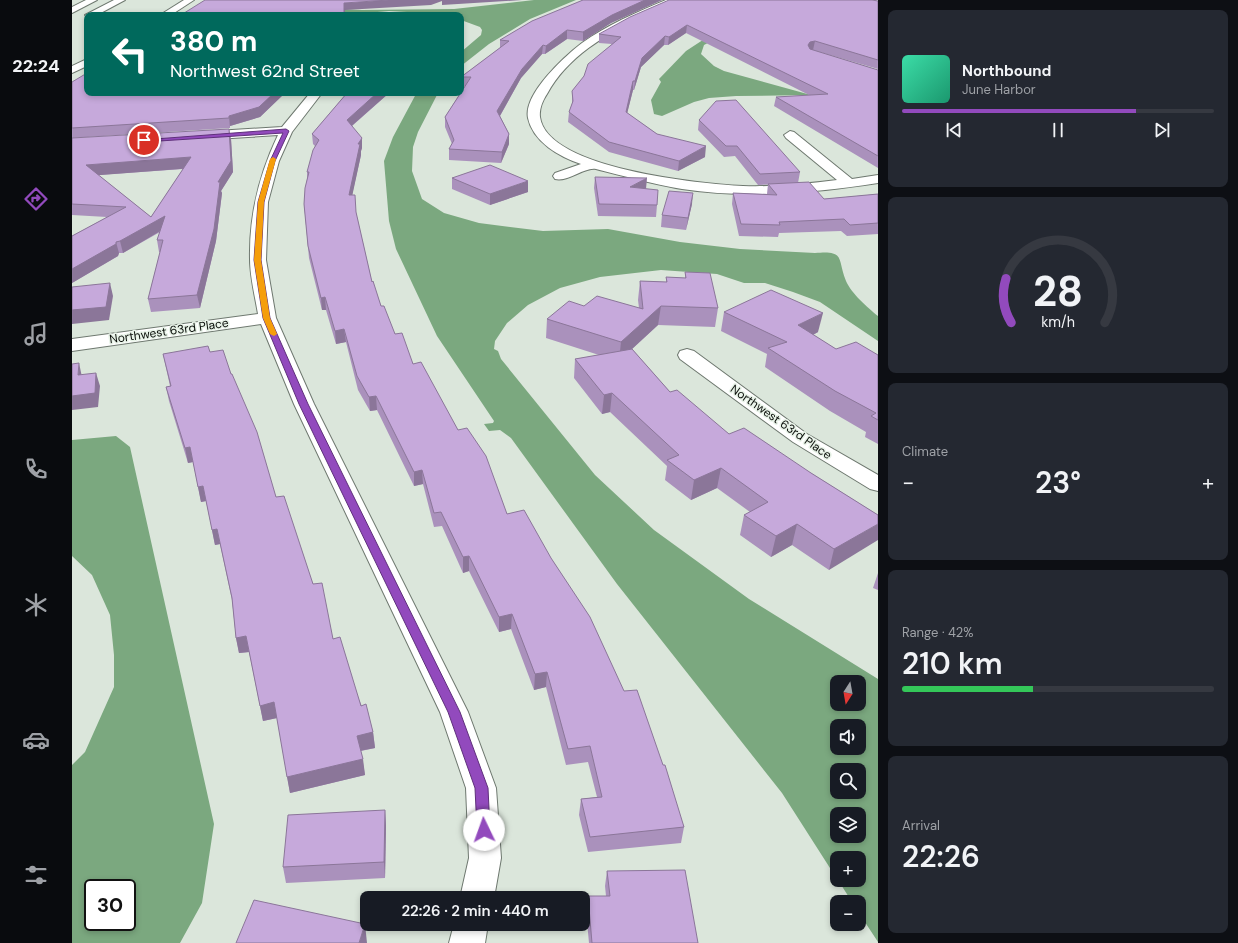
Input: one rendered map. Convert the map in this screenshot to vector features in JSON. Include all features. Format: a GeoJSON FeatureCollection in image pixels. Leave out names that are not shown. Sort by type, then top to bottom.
{"type":"FeatureCollection","features":[{"type":"Feature","properties":{"kind":"street"},"geometry":{"type":"LineString","coordinates":[[72,10],[93,0]]}},
{"type":"Feature","properties":{"kind":"street"},"geometry":{"type":"LineString","coordinates":[[96,12],[121,0]]}},
{"type":"Feature","properties":{"kind":"street"},"geometry":{"type":"LineString","coordinates":[[171,12],[190,0]]}},
{"type":"Feature","properties":{"kind":"street"},"geometry":{"type":"LineString","coordinates":[[673,0],[603,33],[563,63],[537,100],[534,119],[541,133],[556,147],[580,160],[616,172],[655,181],[708,188],[751,191],[797,189],[878,180]]}},
{"type":"Feature","properties":{"kind":"street"},"geometry":{"type":"LineString","coordinates":[[74,75],[84,65]]}},
{"type":"Feature","properties":{"kind":"street"},"geometry":{"type":"LineString","coordinates":[[314,96],[286,131],[272,161],[261,202],[258,260],[267,318],[304,404],[454,712],[481,788],[485,858],[478,891]]}},
{"type":"Feature","properties":{"kind":"street"},"geometry":{"type":"LineString","coordinates":[[189,137],[286,131]]}},
{"type":"Feature","properties":{"kind":"street"},"geometry":{"type":"LineString","coordinates":[[790,135],[850,184]]}},
{"type":"Feature","properties":{"kind":"street"},"geometry":{"type":"LineString","coordinates":[[560,176],[594,164]]}},
{"type":"Feature","properties":{"kind":"street","name":"Northwest 63rd Place"},"geometry":{"type":"LineString","coordinates":[[72,345],[267,318]]}},
{"type":"Feature","properties":{"kind":"street","name":"Northwest 63rd Place"},"geometry":{"type":"LineString","coordinates":[[687,355],[800,438],[878,484]]}},
{"type":"Feature","properties":{"kind":"street"},"geometry":{"type":"LineString","coordinates":[[467,943],[470,931]]}},
{"type":"Feature","properties":{"kind":"shaded area"},"geometry":{"type":"Polygon","coordinates":[[[534,0],[576,0],[530,19],[489,44],[464,64],[464,49],[481,35],[482,30],[480,27],[464,21],[464,12],[296,12],[336,9],[454,9],[534,0]]]}},
{"type":"Feature","properties":{"kind":"shaded area"},"geometry":{"type":"Polygon","coordinates":[[[712,34],[723,35],[704,45],[701,54],[714,66],[724,71],[811,95],[736,96],[709,98],[694,102],[662,116],[654,114],[651,100],[661,82],[659,79],[686,51],[712,34]]]}},
{"type":"Feature","properties":{"kind":"shaded area"},"geometry":{"type":"Polygon","coordinates":[[[415,96],[436,96],[418,132],[413,147],[412,171],[422,199],[444,213],[479,223],[543,231],[608,229],[680,242],[740,249],[832,253],[839,258],[848,286],[865,305],[878,316],[878,341],[820,302],[793,292],[765,283],[744,283],[717,274],[661,270],[600,277],[560,288],[528,305],[507,323],[495,341],[494,349],[498,351],[501,359],[595,475],[654,530],[749,599],[878,679],[878,942],[866,924],[866,895],[848,895],[842,887],[866,887],[866,851],[830,851],[830,868],[782,793],[617,584],[511,438],[500,430],[489,431],[484,424],[493,423],[494,421],[437,336],[396,249],[389,221],[384,161],[393,137],[415,96]]]}},
{"type":"Feature","properties":{"kind":"shaded area"},"geometry":{"type":"Polygon","coordinates":[[[116,436],[130,447],[214,824],[202,903],[180,943],[72,943],[72,765],[85,752],[114,687],[114,655],[110,615],[92,575],[72,556],[72,440],[116,436]]]}},
{"type":"Feature","properties":{"kind":"building"},"geometry":{"type":"Polygon","coordinates":[[[205,0],[389,0],[344,3],[344,12],[186,12],[205,0]]]}},
{"type":"Feature","properties":{"kind":"building"},"geometry":{"type":"Polygon","coordinates":[[[583,0],[645,0],[612,15],[583,32],[567,30],[546,46],[543,45],[522,69],[497,111],[509,134],[502,152],[449,149],[454,140],[445,117],[459,96],[464,96],[464,88],[471,77],[464,77],[464,75],[509,41],[500,40],[532,21],[583,0]]]}},
{"type":"Feature","properties":{"kind":"building"},"geometry":{"type":"Polygon","coordinates":[[[669,0],[878,1],[878,60],[815,41],[810,42],[808,45],[810,49],[878,70],[878,156],[776,97],[828,94],[687,25],[669,37],[665,36],[642,58],[635,81],[633,81],[626,112],[657,134],[706,146],[679,161],[609,142],[569,112],[573,101],[572,91],[584,76],[588,64],[621,37],[599,34],[630,17],[669,0]]]}},
{"type":"Feature","properties":{"kind":"building"},"geometry":{"type":"Polygon","coordinates":[[[84,75],[84,96],[271,96],[259,107],[229,116],[229,118],[72,128],[72,82],[84,75]]]}},
{"type":"Feature","properties":{"kind":"building"},"geometry":{"type":"Polygon","coordinates":[[[344,96],[374,96],[347,120],[362,138],[358,144],[360,144],[349,195],[355,195],[356,212],[372,282],[373,281],[381,306],[384,306],[395,334],[402,333],[413,364],[421,362],[458,430],[467,428],[486,456],[507,514],[524,510],[551,558],[590,617],[624,691],[637,690],[663,765],[665,765],[684,827],[590,837],[581,799],[602,797],[590,746],[568,749],[547,672],[535,674],[512,614],[499,617],[469,556],[463,557],[441,512],[434,513],[422,470],[414,472],[376,396],[369,397],[357,376],[344,329],[335,331],[325,297],[321,298],[308,246],[304,204],[305,188],[309,172],[307,172],[313,150],[319,140],[312,134],[344,96]]]}},
{"type":"Feature","properties":{"kind":"building"},"geometry":{"type":"Polygon","coordinates":[[[736,100],[800,172],[760,174],[737,146],[726,146],[699,120],[716,101],[736,100]]]}},
{"type":"Feature","properties":{"kind":"building"},"geometry":{"type":"Polygon","coordinates":[[[229,129],[231,161],[218,182],[220,182],[214,229],[197,295],[148,299],[163,240],[157,240],[165,216],[116,242],[116,244],[72,269],[72,236],[126,207],[72,204],[72,138],[229,129]],[[191,157],[86,165],[151,217],[191,157]]]}},
{"type":"Feature","properties":{"kind":"building"},"geometry":{"type":"Polygon","coordinates":[[[490,165],[528,181],[490,194],[452,178],[490,165]]]}},
{"type":"Feature","properties":{"kind":"building"},"geometry":{"type":"Polygon","coordinates":[[[595,177],[647,178],[630,187],[658,190],[657,205],[599,204],[595,177]]]}},
{"type":"Feature","properties":{"kind":"building"},"geometry":{"type":"Polygon","coordinates":[[[809,182],[824,199],[878,194],[878,223],[850,225],[844,219],[779,222],[780,225],[741,224],[733,193],[777,195],[768,184],[809,182]]]}},
{"type":"Feature","properties":{"kind":"building"},"geometry":{"type":"Polygon","coordinates":[[[669,191],[693,193],[688,218],[662,215],[669,191]]]}},
{"type":"Feature","properties":{"kind":"building"},"geometry":{"type":"Polygon","coordinates":[[[685,272],[710,273],[718,308],[661,306],[621,342],[547,319],[569,301],[584,306],[597,296],[643,309],[640,281],[667,282],[666,277],[686,278],[685,272]]]}},
{"type":"Feature","properties":{"kind":"building"},"geometry":{"type":"Polygon","coordinates":[[[110,283],[106,307],[72,310],[72,287],[110,283]]]}},
{"type":"Feature","properties":{"kind":"building"},"geometry":{"type":"Polygon","coordinates":[[[771,290],[823,313],[798,325],[836,349],[856,342],[878,355],[878,420],[871,416],[876,413],[835,391],[768,348],[787,342],[724,312],[771,290]]]}},
{"type":"Feature","properties":{"kind":"building"},"geometry":{"type":"Polygon","coordinates":[[[208,346],[210,352],[223,350],[231,374],[257,432],[276,497],[284,496],[313,584],[322,583],[333,639],[340,637],[361,706],[366,704],[373,732],[357,736],[363,759],[287,777],[274,702],[260,706],[246,636],[236,638],[232,598],[217,529],[212,530],[203,486],[198,487],[190,447],[185,448],[166,387],[171,386],[163,354],[208,346]]]}},
{"type":"Feature","properties":{"kind":"building"},"geometry":{"type":"Polygon","coordinates":[[[632,349],[670,392],[677,390],[729,434],[744,428],[811,473],[878,515],[878,524],[834,549],[797,524],[776,536],[744,515],[768,502],[721,468],[694,480],[667,460],[679,455],[612,393],[604,395],[575,359],[632,349]]]}},
{"type":"Feature","properties":{"kind":"building"},"geometry":{"type":"Polygon","coordinates":[[[79,363],[78,375],[96,373],[95,393],[72,396],[72,364],[79,363]]]}},
{"type":"Feature","properties":{"kind":"building"},"geometry":{"type":"Polygon","coordinates":[[[385,810],[384,862],[283,867],[288,815],[385,810]]]}},
{"type":"Feature","properties":{"kind":"building"},"geometry":{"type":"Polygon","coordinates":[[[685,870],[698,943],[592,943],[590,896],[610,896],[607,871],[685,870]]]}},
{"type":"Feature","properties":{"kind":"building"},"geometry":{"type":"Polygon","coordinates":[[[254,900],[360,923],[360,931],[363,931],[359,943],[236,943],[254,900]]]}},
{"type":"Feature","properties":{"kind":"slow traffic"},"geometry":{"type":"LineString","coordinates":[[273,159],[261,202],[258,260],[267,318],[274,334]]}},
{"type":"Feature","properties":{"kind":"route"},"geometry":{"type":"LineString","coordinates":[[144,140],[286,131],[272,161],[261,202],[258,260],[267,318],[304,404],[454,712],[481,788],[484,830]]}}]}
